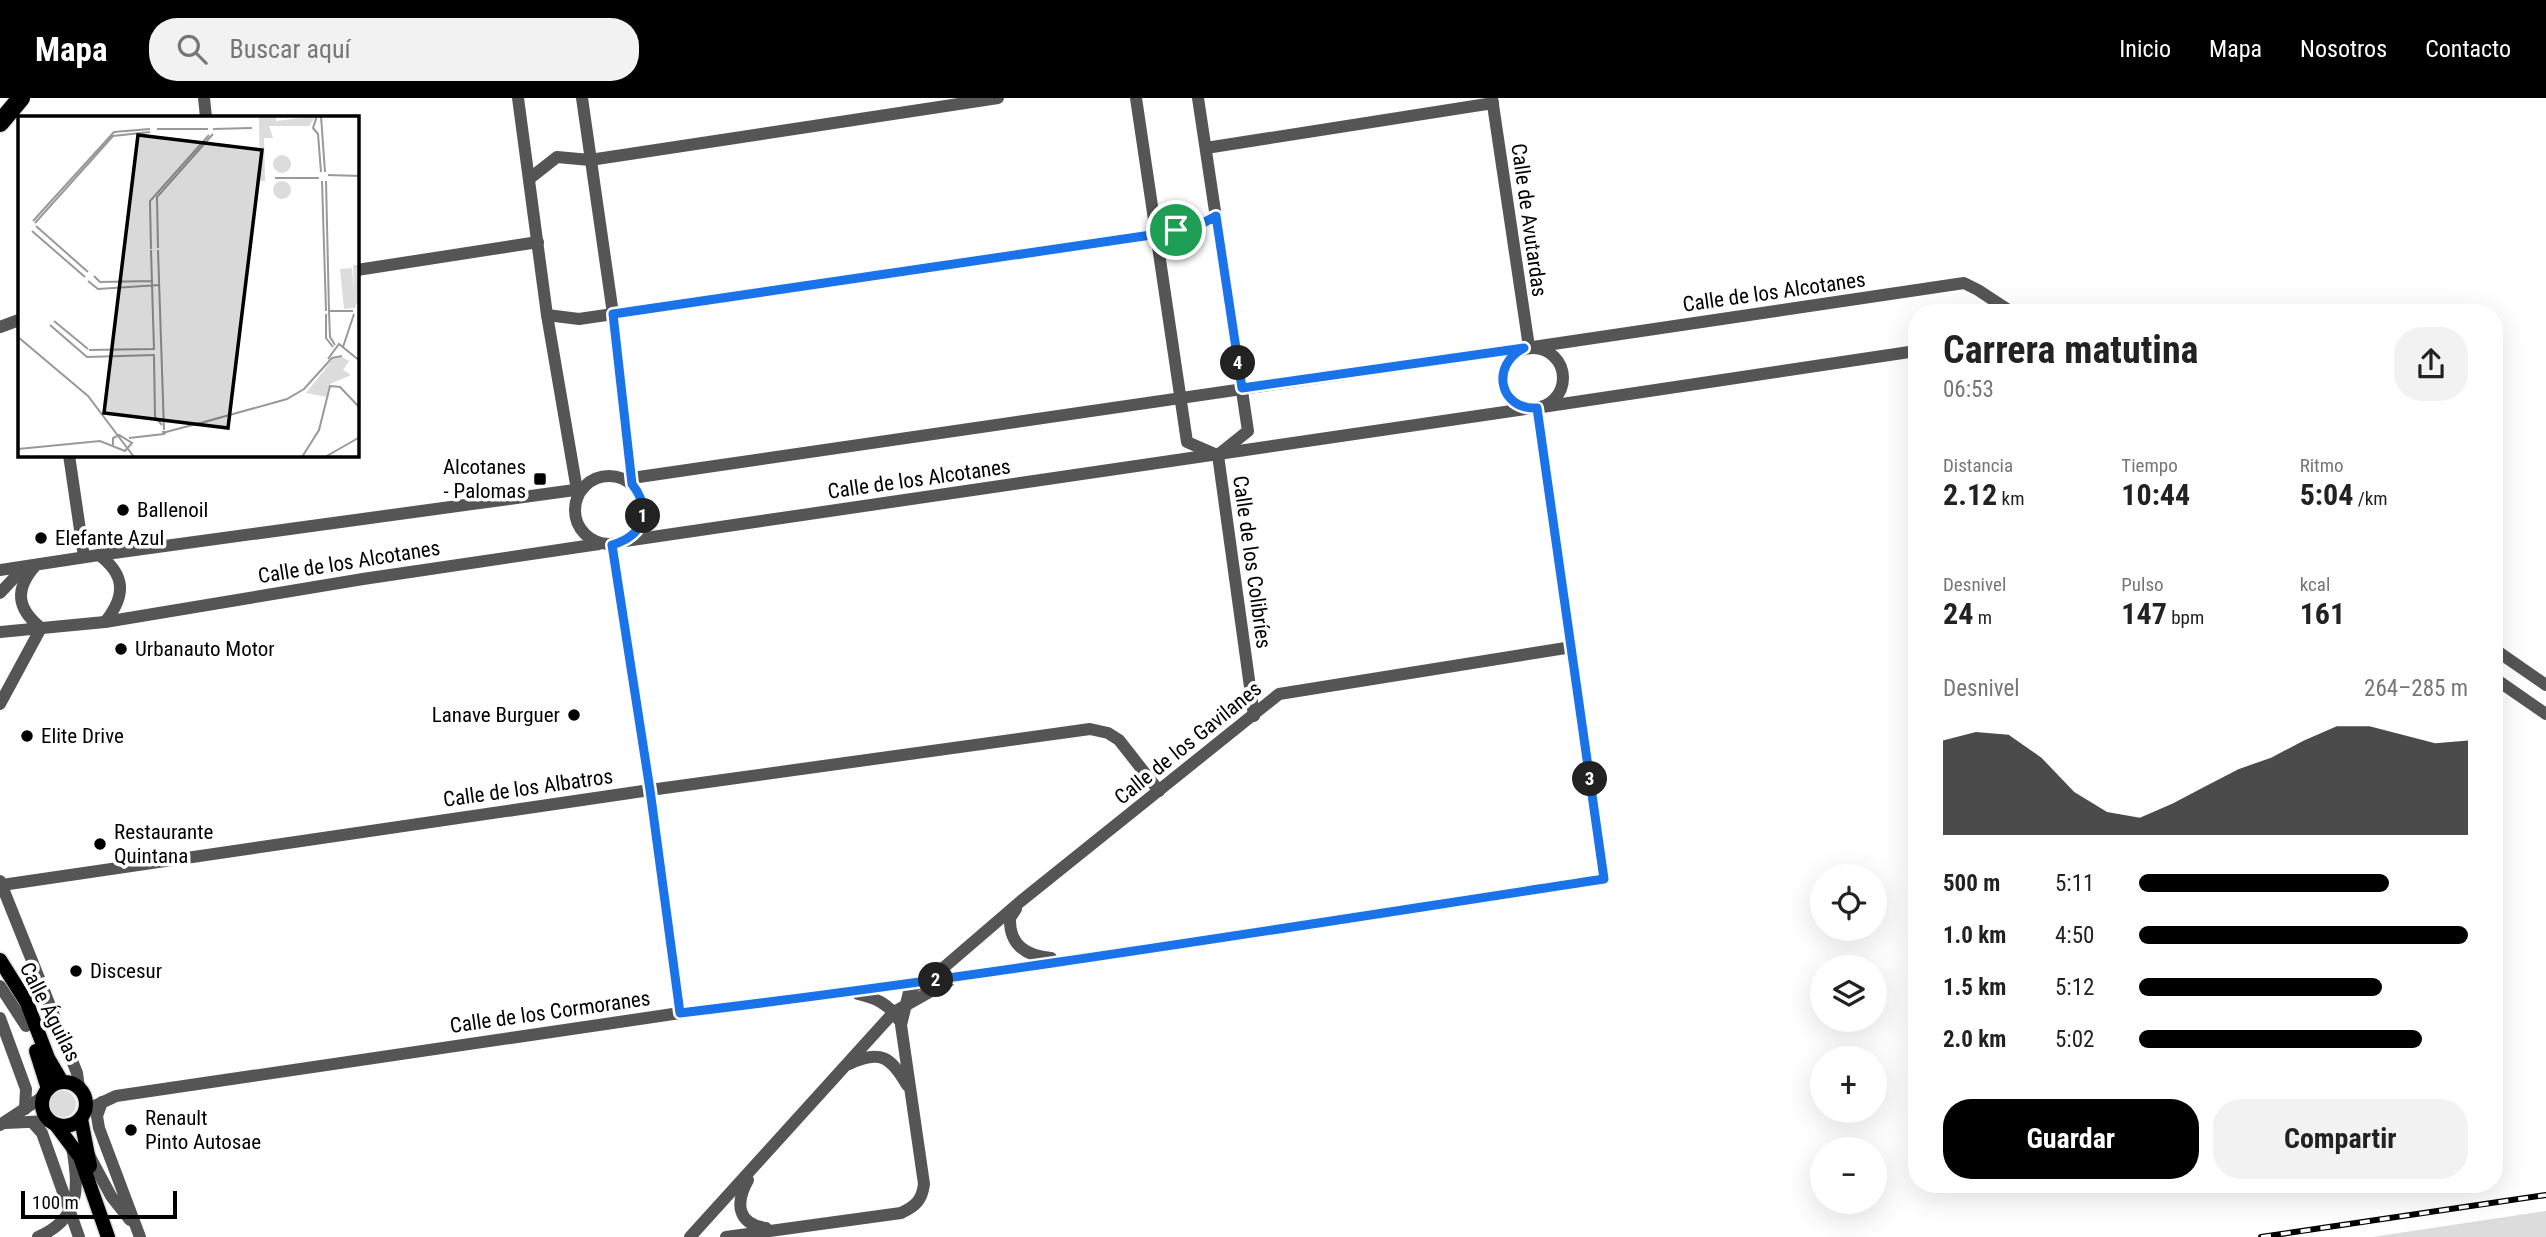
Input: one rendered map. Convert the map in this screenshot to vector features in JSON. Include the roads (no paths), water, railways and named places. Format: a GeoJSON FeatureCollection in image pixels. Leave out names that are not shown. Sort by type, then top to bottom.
{"type":"FeatureCollection","features":[{"type":"Feature","properties":{"kind":"highway"},"geometry":{"type":"LineString","coordinates":[[0,104],[6,98]]}},
{"type":"Feature","properties":{"kind":"highway"},"geometry":{"type":"LineString","coordinates":[[0,123],[21,98]]}},
{"type":"Feature","properties":{"kind":"main road"},"geometry":{"type":"LineString","coordinates":[[0,961],[26,1026],[46,1093],[42,1105],[80,1157],[108,1237]]}},
{"type":"Feature","properties":{"kind":"main road","name":"Calle Águilas"},"geometry":{"type":"LineString","coordinates":[[0,961],[27,1003],[48,1058],[62,1082]]}},
{"type":"Feature","properties":{"kind":"main road"},"geometry":{"type":"LineString","coordinates":[[46,1093],[62,1082],[79,1087],[84,1094],[83,1114],[95,1195]]}},
{"type":"Feature","properties":{"kind":"main road"},"geometry":{"type":"LineString","coordinates":[[53,1123],[73,1125],[83,1114]]}},
{"type":"Feature","properties":{"kind":"street"},"geometry":{"type":"LineString","coordinates":[[204,98],[206,116]]}},
{"type":"Feature","properties":{"kind":"street"},"geometry":{"type":"LineString","coordinates":[[517,98],[547,315],[579,492],[575,514],[579,527],[588,537],[612,543],[636,533],[642,521],[644,507],[640,494],[629,480],[613,314],[582,98]]}},
{"type":"Feature","properties":{"kind":"street"},"geometry":{"type":"LineString","coordinates":[[529,179],[557,157],[590,160],[998,98]]}},
{"type":"Feature","properties":{"kind":"street"},"geometry":{"type":"LineString","coordinates":[[1136,98],[1186,442],[1218,455],[1248,431],[1198,98]]}},
{"type":"Feature","properties":{"kind":"street"},"geometry":{"type":"LineString","coordinates":[[1206,148],[1493,100]]}},
{"type":"Feature","properties":{"kind":"street","name":"Calle de Avutardas"},"geometry":{"type":"LineString","coordinates":[[1493,100],[1529,348]]}},
{"type":"Feature","properties":{"kind":"street"},"geometry":{"type":"LineString","coordinates":[[547,315],[579,319],[1156,232],[1192,229],[1216,216]]}},
{"type":"Feature","properties":{"kind":"street"},"geometry":{"type":"LineString","coordinates":[[359,270],[538,243]]}},
{"type":"Feature","properties":{"kind":"street","name":"Calle de los Alcotanes"},"geometry":{"type":"LineString","coordinates":[[629,480],[1964,283],[1999,304]]}},
{"type":"Feature","properties":{"kind":"street"},"geometry":{"type":"LineString","coordinates":[[0,327],[18,320]]}},
{"type":"Feature","properties":{"kind":"street"},"geometry":{"type":"LineString","coordinates":[[1529,348],[1551,353],[1562,368],[1562,387],[1551,402],[1537,408],[1514,402],[1504,387],[1503,377],[1509,359],[1529,348]]}},
{"type":"Feature","properties":{"kind":"street","name":"Calle de los Alcotanes"},"geometry":{"type":"LineString","coordinates":[[0,632],[105,622],[363,579],[1908,352]]}},
{"type":"Feature","properties":{"kind":"street"},"geometry":{"type":"LineString","coordinates":[[1537,408],[1572,648]]}},
{"type":"Feature","properties":{"kind":"street","name":"Calle de los Colibríes"},"geometry":{"type":"LineString","coordinates":[[1218,455],[1254,716]]}},
{"type":"Feature","properties":{"kind":"street"},"geometry":{"type":"LineString","coordinates":[[69,457],[85,557]]}},
{"type":"Feature","properties":{"kind":"street"},"geometry":{"type":"LineString","coordinates":[[579,492],[592,480],[605,476],[629,480]]}},
{"type":"Feature","properties":{"kind":"street","name":"Calle de los Alcotanes"},"geometry":{"type":"LineString","coordinates":[[0,570],[579,492]]}},
{"type":"Feature","properties":{"kind":"street"},"geometry":{"type":"LineString","coordinates":[[612,543],[650,790],[680,1013]]}},
{"type":"Feature","properties":{"kind":"street"},"geometry":{"type":"LineString","coordinates":[[99,555],[112,565],[120,583],[116,608],[105,622]]}},
{"type":"Feature","properties":{"kind":"street"},"geometry":{"type":"LineString","coordinates":[[0,704],[41,628],[29,619],[21,601],[23,580],[35,566]]}},
{"type":"Feature","properties":{"kind":"street"},"geometry":{"type":"LineString","coordinates":[[0,593],[21,568]]}},
{"type":"Feature","properties":{"kind":"street","name":"Calle de los Gavilanes"},"geometry":{"type":"LineString","coordinates":[[690,1237],[899,1009],[916,985],[928,981],[1021,901],[1279,694],[1572,648]]}},
{"type":"Feature","properties":{"kind":"street","name":"Calle de los Cormoranes"},"geometry":{"type":"LineString","coordinates":[[83,1114],[116,1096],[680,1013],[1072,960],[1604,879],[1572,648]]}},
{"type":"Feature","properties":{"kind":"street"},"geometry":{"type":"LineString","coordinates":[[2503,655],[2546,685]]}},
{"type":"Feature","properties":{"kind":"street"},"geometry":{"type":"LineString","coordinates":[[2503,684],[2546,714]]}},
{"type":"Feature","properties":{"kind":"street","name":"Calle de los Albatros"},"geometry":{"type":"LineString","coordinates":[[1,883],[1090,729],[1108,733],[1119,740],[1159,791]]}},
{"type":"Feature","properties":{"kind":"street"},"geometry":{"type":"LineString","coordinates":[[1,883],[77,1073],[79,1087]]}},
{"type":"Feature","properties":{"kind":"street"},"geometry":{"type":"LineString","coordinates":[[1021,901],[1010,919],[1010,927],[1014,939],[1023,951],[1035,957],[1072,960]]}},
{"type":"Feature","properties":{"kind":"street","name":"Calle de los Gavilanes"},"geometry":{"type":"LineString","coordinates":[[899,1009],[958,976]]}},
{"type":"Feature","properties":{"kind":"street"},"geometry":{"type":"LineString","coordinates":[[0,986],[26,1026]]}},
{"type":"Feature","properties":{"kind":"street"},"geometry":{"type":"LineString","coordinates":[[726,1237],[901,1213],[914,1206],[922,1196],[924,1184],[899,1009],[877,999],[848,992]]}},
{"type":"Feature","properties":{"kind":"street"},"geometry":{"type":"LineString","coordinates":[[25,1109],[26,1089],[0,1016],[9,1015],[26,1026]]}},
{"type":"Feature","properties":{"kind":"street"},"geometry":{"type":"LineString","coordinates":[[845,1066],[862,1058],[889,1060],[896,1066],[911,1092]]}},
{"type":"Feature","properties":{"kind":"street"},"geometry":{"type":"LineString","coordinates":[[3,1124],[46,1093]]}},
{"type":"Feature","properties":{"kind":"street"},"geometry":{"type":"LineString","coordinates":[[102,1102],[97,1116],[99,1128],[138,1233]]}},
{"type":"Feature","properties":{"kind":"street"},"geometry":{"type":"LineString","coordinates":[[32,1122],[42,1133],[79,1235],[54,1230]]}},
{"type":"Feature","properties":{"kind":"street"},"geometry":{"type":"LineString","coordinates":[[3,1124],[53,1123]]}},
{"type":"Feature","properties":{"kind":"street"},"geometry":{"type":"LineString","coordinates":[[38,1237],[54,1230],[71,1210],[76,1193],[71,1142]]}},
{"type":"Feature","properties":{"kind":"street"},"geometry":{"type":"LineString","coordinates":[[88,1152],[111,1196],[138,1233]]}},
{"type":"Feature","properties":{"kind":"street","name":"Calle de los Gavilanes"},"geometry":{"type":"LineString","coordinates":[[756,1164],[741,1192],[739,1201],[742,1212],[746,1220],[755,1226],[777,1230]]}},
{"type":"Feature","properties":{"kind":"railway"},"geometry":{"type":"LineString","coordinates":[[2261,1237],[2546,1195]]}},
{"type":"Feature","properties":{"kind":"place","name":"Alcotanes - Palomas"},"geometry":{"type":"Point","coordinates":[540,479]}},
{"type":"Feature","properties":{"kind":"place","name":"Ballenoil"},"geometry":{"type":"Point","coordinates":[123,510]}},
{"type":"Feature","properties":{"kind":"place","name":"Elefante Azul"},"geometry":{"type":"Point","coordinates":[41,538]}},
{"type":"Feature","properties":{"kind":"place","name":"Urbanauto Motor"},"geometry":{"type":"Point","coordinates":[121,649]}},
{"type":"Feature","properties":{"kind":"place","name":"Lanave Burguer"},"geometry":{"type":"Point","coordinates":[574,715]}},
{"type":"Feature","properties":{"kind":"place","name":"Elite Drive"},"geometry":{"type":"Point","coordinates":[27,736]}},
{"type":"Feature","properties":{"kind":"place","name":"Restaurante Quintana"},"geometry":{"type":"Point","coordinates":[100,844]}},
{"type":"Feature","properties":{"kind":"place","name":"Discesur"},"geometry":{"type":"Point","coordinates":[76,971]}},
{"type":"Feature","properties":{"kind":"place","name":"Renault Pinto Autosae"},"geometry":{"type":"Point","coordinates":[131,1130]}}]}
